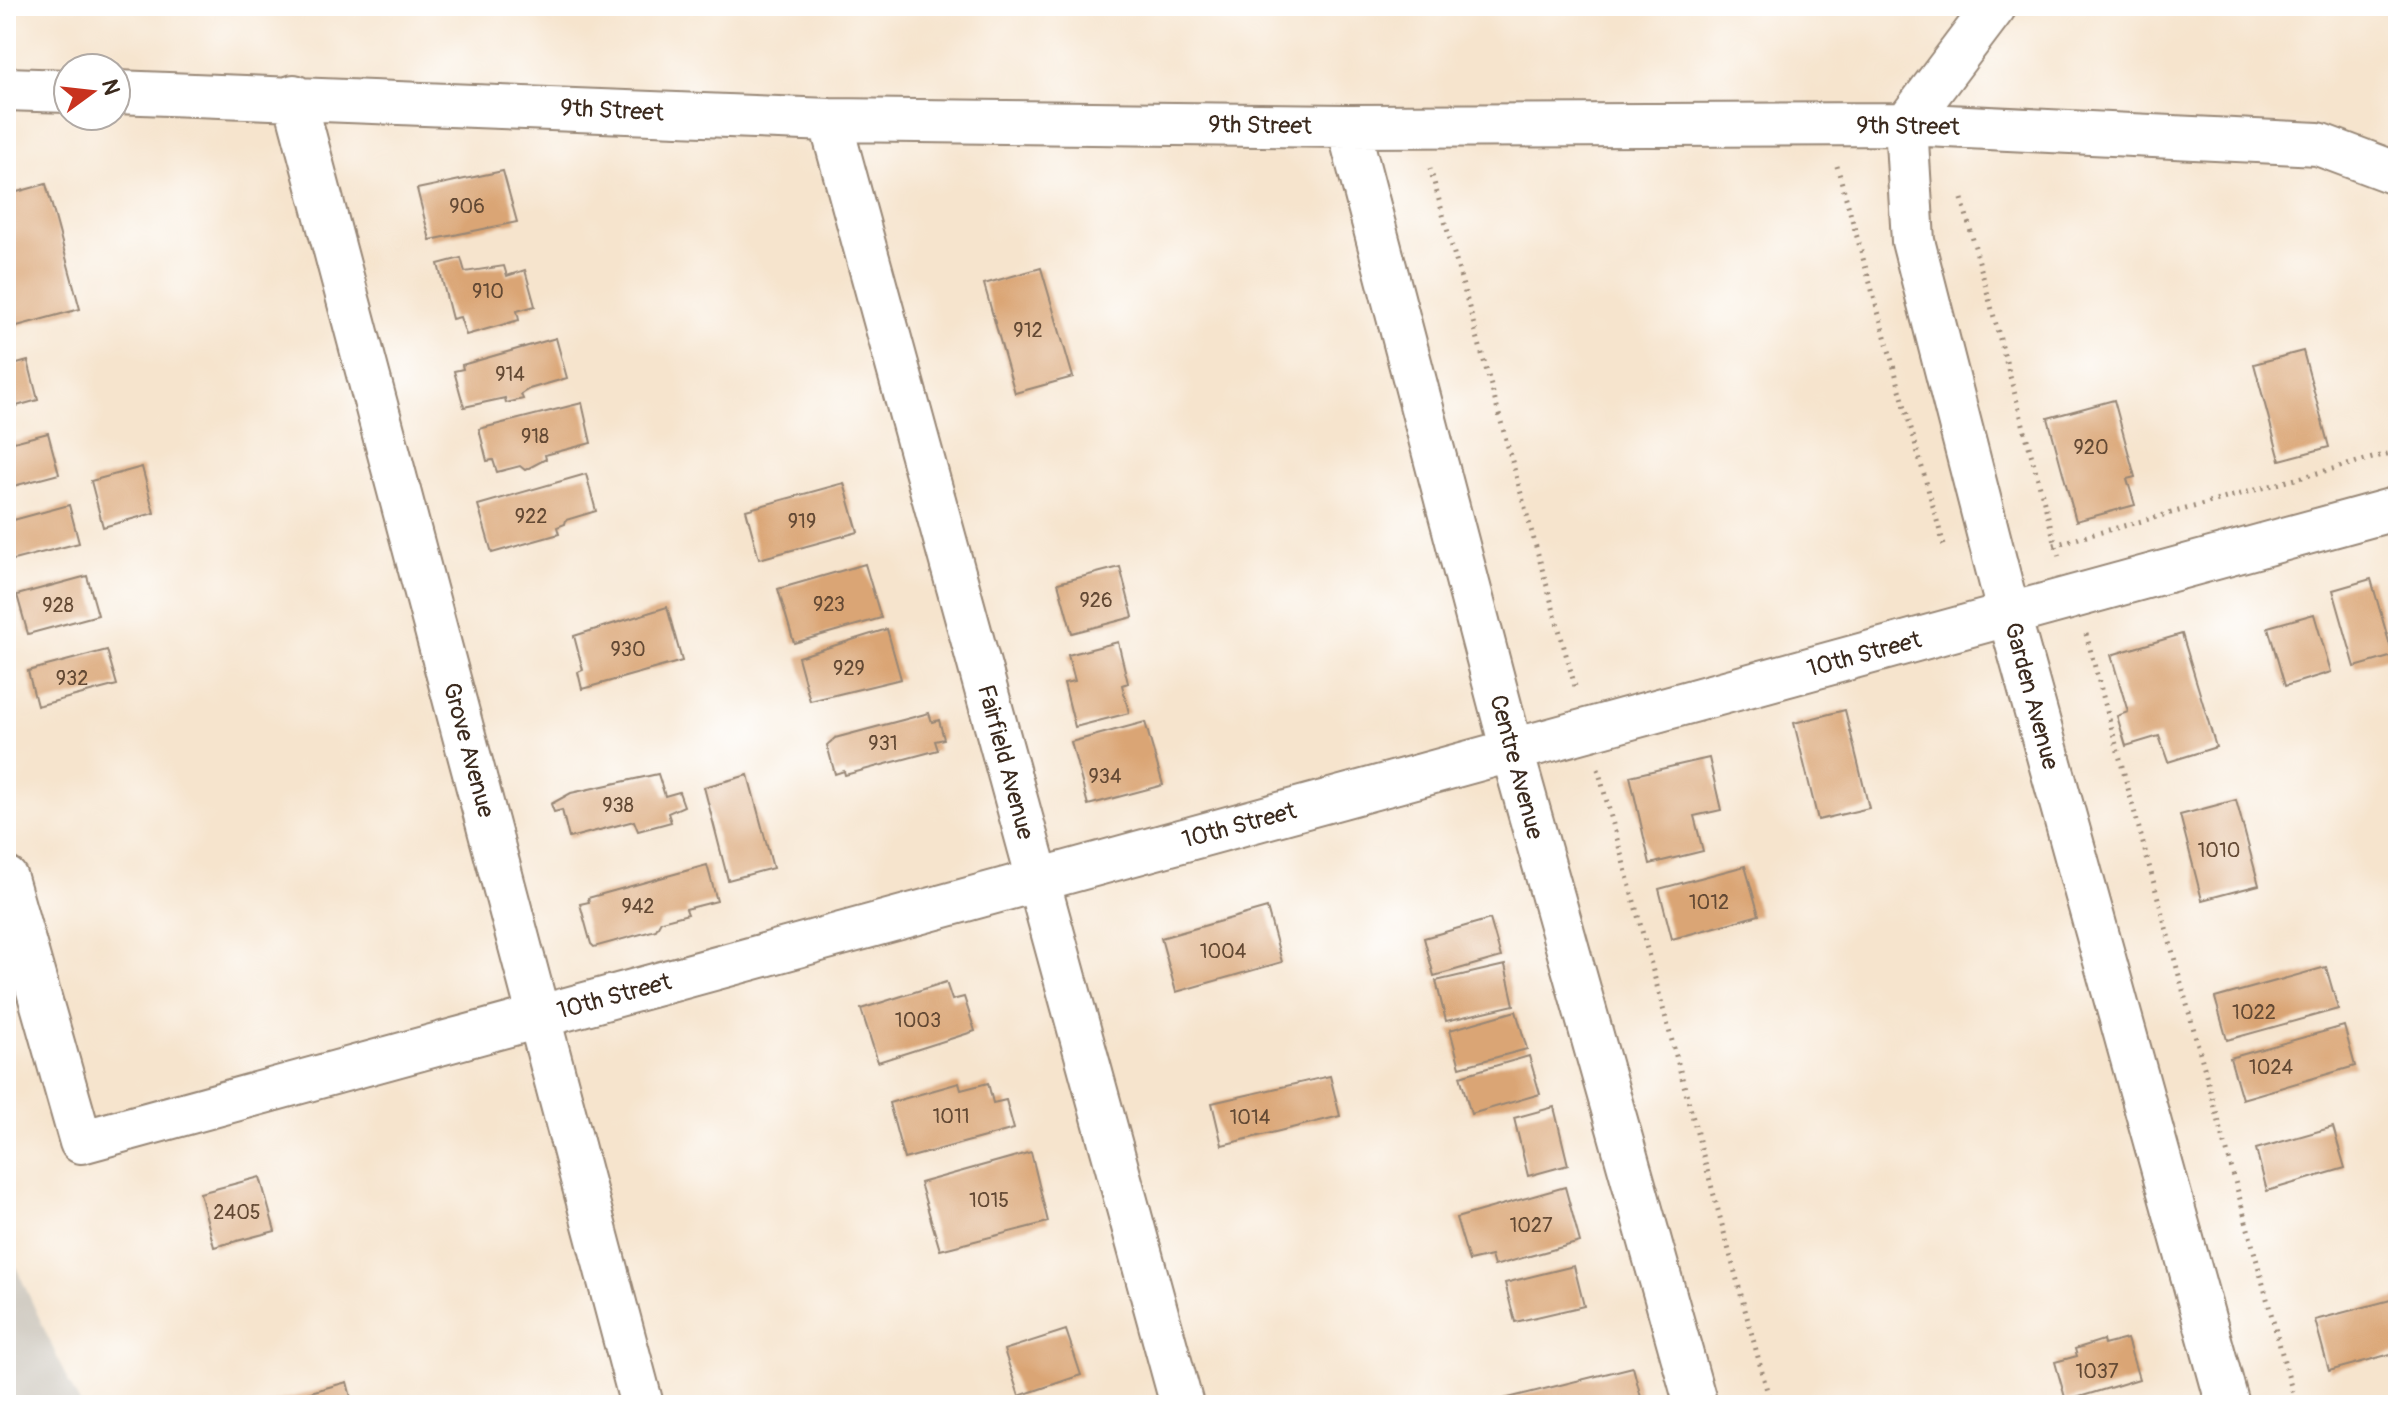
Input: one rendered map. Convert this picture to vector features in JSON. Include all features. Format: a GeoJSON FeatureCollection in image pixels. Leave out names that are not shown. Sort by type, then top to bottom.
{"type":"FeatureCollection","features":[{"type":"Feature","properties":{"kind":"street"},"geometry":{"type":"LineString","coordinates":[[1906,124],[1995,6]]}},
{"type":"Feature","properties":{"kind":"street"},"geometry":{"type":"LineString","coordinates":[[6,89],[52,90]]}},
{"type":"Feature","properties":{"kind":"street","name":"9th Street"},"geometry":{"type":"LineString","coordinates":[[132,92],[294,96],[830,120],[1348,126],[1906,124],[2318,144],[2398,174]]}},
{"type":"Feature","properties":{"kind":"street","name":"Grove Avenue"},"geometry":{"type":"LineString","coordinates":[[294,96],[642,1405]]}},
{"type":"Feature","properties":{"kind":"street","name":"Fairfield Avenue"},"geometry":{"type":"LineString","coordinates":[[830,120],[1182,1405]]}},
{"type":"Feature","properties":{"kind":"street","name":"Garden Avenue"},"geometry":{"type":"LineString","coordinates":[[1906,124],[1913,241],[2009,615],[2228,1405]]}},
{"type":"Feature","properties":{"kind":"street","name":"Centre Avenue"},"geometry":{"type":"LineString","coordinates":[[1348,126],[1512,751],[1696,1405]]}},
{"type":"Feature","properties":{"kind":"street","name":"10th Street"},"geometry":{"type":"LineString","coordinates":[[6,878],[81,1142],[2398,508]]}},
{"type":"Feature","properties":{"kind":"path"},"geometry":{"type":"LineString","coordinates":[[1962,199],[2054,545],[2076,596],[2296,1405]]}},
{"type":"Feature","properties":{"kind":"path"},"geometry":{"type":"LineString","coordinates":[[2054,545],[2398,451]]}},
{"type":"Feature","properties":{"kind":"shaded area"},"geometry":{"type":"Polygon","coordinates":[[[6,1245],[66,1377],[81,1405],[6,1405],[6,1245]]]}},
{"type":"Feature","properties":{"kind":"building"},"geometry":{"type":"Polygon","coordinates":[[[503,171],[517,222],[430,240],[417,189],[503,171]]]}},
{"type":"Feature","properties":{"kind":"building"},"geometry":{"type":"Polygon","coordinates":[[[46,184],[80,309],[6,329],[6,195],[46,184]]]}},
{"type":"Feature","properties":{"kind":"building"},"geometry":{"type":"Polygon","coordinates":[[[461,258],[465,272],[504,266],[507,276],[525,270],[535,306],[517,311],[519,320],[466,335],[460,317],[452,319],[438,264],[461,258]]]}},
{"type":"Feature","properties":{"kind":"building"},"geometry":{"type":"Polygon","coordinates":[[[1041,268],[1073,377],[1015,393],[984,284],[1041,268]]]}},
{"type":"Feature","properties":{"kind":"building"},"geometry":{"type":"Polygon","coordinates":[[[556,338],[567,378],[529,389],[521,394],[523,399],[506,403],[505,398],[464,407],[454,371],[463,369],[462,365],[556,338]]]}},
{"type":"Feature","properties":{"kind":"building"},"geometry":{"type":"Polygon","coordinates":[[[2303,351],[2329,447],[2280,460],[2254,364],[2303,351]]]}},
{"type":"Feature","properties":{"kind":"building"},"geometry":{"type":"Polygon","coordinates":[[[28,361],[38,400],[6,409],[6,367],[28,361]]]}},
{"type":"Feature","properties":{"kind":"building"},"geometry":{"type":"Polygon","coordinates":[[[2114,400],[2135,477],[2127,479],[2135,505],[2076,521],[2048,418],[2114,400]]]}},
{"type":"Feature","properties":{"kind":"building"},"geometry":{"type":"Polygon","coordinates":[[[582,403],[591,443],[545,455],[546,459],[525,470],[520,466],[497,472],[493,460],[487,461],[479,429],[582,403]]]}},
{"type":"Feature","properties":{"kind":"building"},"geometry":{"type":"Polygon","coordinates":[[[48,433],[59,474],[6,488],[6,444],[48,433]]]}},
{"type":"Feature","properties":{"kind":"building"},"geometry":{"type":"Polygon","coordinates":[[[142,467],[154,513],[103,527],[91,481],[142,467]]]}},
{"type":"Feature","properties":{"kind":"building"},"geometry":{"type":"Polygon","coordinates":[[[586,474],[596,511],[566,520],[565,524],[557,527],[559,534],[492,553],[478,505],[586,474]]]}},
{"type":"Feature","properties":{"kind":"building"},"geometry":{"type":"Polygon","coordinates":[[[844,483],[858,532],[759,559],[746,510],[844,483]]]}},
{"type":"Feature","properties":{"kind":"building"},"geometry":{"type":"Polygon","coordinates":[[[69,505],[79,543],[6,562],[6,522],[69,505]]]}},
{"type":"Feature","properties":{"kind":"building"},"geometry":{"type":"Polygon","coordinates":[[[865,564],[881,618],[794,643],[778,589],[865,564]]]}},
{"type":"Feature","properties":{"kind":"building"},"geometry":{"type":"Polygon","coordinates":[[[1120,567],[1133,617],[1072,633],[1058,583],[1120,567]]]}},
{"type":"Feature","properties":{"kind":"building"},"geometry":{"type":"Polygon","coordinates":[[[87,576],[98,615],[28,634],[17,595],[87,576]]]}},
{"type":"Feature","properties":{"kind":"building"},"geometry":{"type":"Polygon","coordinates":[[[2371,579],[2393,656],[2355,667],[2333,590],[2371,579]]]}},
{"type":"Feature","properties":{"kind":"building"},"geometry":{"type":"Polygon","coordinates":[[[667,607],[682,661],[582,689],[578,672],[583,670],[574,636],[667,607]]]}},
{"type":"Feature","properties":{"kind":"building"},"geometry":{"type":"Polygon","coordinates":[[[2314,614],[2331,672],[2285,686],[2268,627],[2314,614]]]}},
{"type":"Feature","properties":{"kind":"building"},"geometry":{"type":"Polygon","coordinates":[[[887,629],[901,679],[810,701],[798,657],[887,629]]]}},
{"type":"Feature","properties":{"kind":"building"},"geometry":{"type":"Polygon","coordinates":[[[2182,634],[2216,747],[2168,762],[2159,736],[2126,746],[2117,716],[2128,712],[2111,655],[2182,634]]]}},
{"type":"Feature","properties":{"kind":"building"},"geometry":{"type":"Polygon","coordinates":[[[1118,642],[1128,683],[1122,685],[1129,713],[1075,727],[1064,683],[1075,681],[1068,655],[1118,642]]]}},
{"type":"Feature","properties":{"kind":"building"},"geometry":{"type":"Polygon","coordinates":[[[107,650],[117,685],[37,706],[28,671],[107,650]]]}},
{"type":"Feature","properties":{"kind":"building"},"geometry":{"type":"Polygon","coordinates":[[[1845,710],[1869,808],[1818,820],[1794,723],[1845,710]]]}},
{"type":"Feature","properties":{"kind":"building"},"geometry":{"type":"Polygon","coordinates":[[[929,713],[932,722],[939,720],[944,739],[935,741],[938,750],[845,775],[844,771],[835,774],[827,745],[835,738],[929,713]]]}},
{"type":"Feature","properties":{"kind":"building"},"geometry":{"type":"Polygon","coordinates":[[[1145,722],[1163,785],[1088,805],[1071,742],[1145,722]]]}},
{"type":"Feature","properties":{"kind":"building"},"geometry":{"type":"Polygon","coordinates":[[[1709,758],[1721,810],[1694,816],[1703,851],[1650,864],[1630,776],[1709,758]]]}},
{"type":"Feature","properties":{"kind":"building"},"geometry":{"type":"Polygon","coordinates":[[[658,774],[665,796],[679,792],[684,806],[668,813],[671,822],[638,831],[634,821],[569,838],[562,810],[554,812],[551,804],[571,793],[658,774]]]}},
{"type":"Feature","properties":{"kind":"building"},"geometry":{"type":"Polygon","coordinates":[[[748,775],[773,868],[728,880],[704,787],[748,775]]]}},
{"type":"Feature","properties":{"kind":"building"},"geometry":{"type":"Polygon","coordinates":[[[2236,800],[2259,885],[2202,900],[2180,815],[2236,800]]]}},
{"type":"Feature","properties":{"kind":"building"},"geometry":{"type":"Polygon","coordinates":[[[707,865],[717,901],[686,909],[688,914],[661,921],[656,930],[594,947],[591,944],[580,904],[589,902],[588,898],[707,865]]]}},
{"type":"Feature","properties":{"kind":"building"},"geometry":{"type":"Polygon","coordinates":[[[1745,866],[1759,915],[1672,939],[1659,889],[1745,866]]]}},
{"type":"Feature","properties":{"kind":"building"},"geometry":{"type":"Polygon","coordinates":[[[1267,908],[1282,962],[1176,992],[1161,938],[1267,908]]]}},
{"type":"Feature","properties":{"kind":"building"},"geometry":{"type":"Polygon","coordinates":[[[1490,919],[1501,957],[1434,976],[1424,938],[1490,919]]]}},
{"type":"Feature","properties":{"kind":"building"},"geometry":{"type":"Polygon","coordinates":[[[1505,965],[1514,1005],[1446,1021],[1436,981],[1505,965]]]}},
{"type":"Feature","properties":{"kind":"building"},"geometry":{"type":"Polygon","coordinates":[[[2326,967],[2338,1009],[2227,1040],[2215,998],[2326,967]]]}},
{"type":"Feature","properties":{"kind":"building"},"geometry":{"type":"Polygon","coordinates":[[[946,982],[952,1000],[964,997],[975,1031],[878,1062],[861,1009],[946,982]]]}},
{"type":"Feature","properties":{"kind":"building"},"geometry":{"type":"Polygon","coordinates":[[[1516,1011],[1527,1049],[1460,1067],[1450,1030],[1516,1011]]]}},
{"type":"Feature","properties":{"kind":"building"},"geometry":{"type":"Polygon","coordinates":[[[2344,1026],[2355,1066],[2242,1099],[2230,1058],[2344,1026]]]}},
{"type":"Feature","properties":{"kind":"building"},"geometry":{"type":"Polygon","coordinates":[[[1529,1056],[1540,1094],[1471,1114],[1460,1076],[1529,1056]]]}},
{"type":"Feature","properties":{"kind":"building"},"geometry":{"type":"Polygon","coordinates":[[[1330,1076],[1340,1116],[1222,1145],[1212,1103],[1330,1076]]]}},
{"type":"Feature","properties":{"kind":"building"},"geometry":{"type":"Polygon","coordinates":[[[959,1083],[961,1090],[988,1083],[993,1103],[1006,1100],[1014,1129],[904,1159],[889,1103],[959,1083]]]}},
{"type":"Feature","properties":{"kind":"building"},"geometry":{"type":"Polygon","coordinates":[[[1554,1107],[1568,1165],[1528,1176],[1514,1118],[1554,1107]]]}},
{"type":"Feature","properties":{"kind":"building"},"geometry":{"type":"Polygon","coordinates":[[[2333,1127],[2345,1168],[2267,1191],[2256,1149],[2333,1127]]]}},
{"type":"Feature","properties":{"kind":"building"},"geometry":{"type":"Polygon","coordinates":[[[1031,1152],[1048,1222],[940,1250],[920,1183],[1031,1152]]]}},
{"type":"Feature","properties":{"kind":"building"},"geometry":{"type":"Polygon","coordinates":[[[260,1177],[275,1231],[214,1247],[200,1193],[260,1177]]]}},
{"type":"Feature","properties":{"kind":"building"},"geometry":{"type":"Polygon","coordinates":[[[1565,1187],[1580,1242],[1494,1266],[1491,1256],[1469,1261],[1456,1218],[1565,1187]]]}},
{"type":"Feature","properties":{"kind":"building"},"geometry":{"type":"Polygon","coordinates":[[[1574,1266],[1584,1306],[1515,1322],[1505,1283],[1574,1266]]]}},
{"type":"Feature","properties":{"kind":"building"},"geometry":{"type":"Polygon","coordinates":[[[2398,1298],[2398,1352],[2329,1371],[2315,1320],[2398,1298]]]}},
{"type":"Feature","properties":{"kind":"building"},"geometry":{"type":"Polygon","coordinates":[[[1066,1330],[1081,1375],[1019,1396],[1004,1350],[1066,1330]]]}},
{"type":"Feature","properties":{"kind":"building"},"geometry":{"type":"Polygon","coordinates":[[[2127,1339],[2139,1379],[2066,1401],[2055,1362],[2077,1356],[2075,1349],[2103,1340],[2104,1345],[2127,1339]]]}},
{"type":"Feature","properties":{"kind":"building"},"geometry":{"type":"Polygon","coordinates":[[[1633,1367],[1643,1405],[1506,1405],[1504,1399],[1633,1367]]]}},
{"type":"Feature","properties":{"kind":"building"},"geometry":{"type":"Polygon","coordinates":[[[347,1382],[353,1405],[267,1405],[267,1404],[347,1382]]]}}]}
